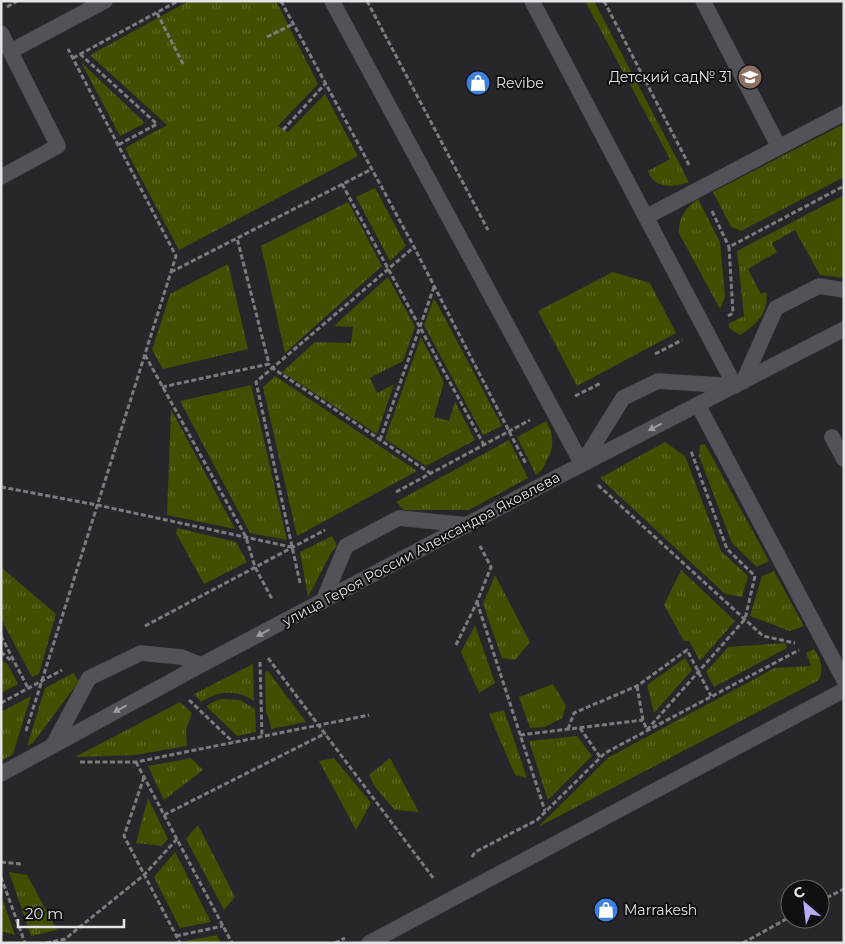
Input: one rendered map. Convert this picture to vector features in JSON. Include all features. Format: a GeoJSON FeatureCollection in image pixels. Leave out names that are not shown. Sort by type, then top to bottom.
{"type":"FeatureCollection","features":[{"type":"Feature","properties":{"kind":"street"},"geometry":{"type":"LineString","coordinates":[[11,51],[105,1]]}},
{"type":"Feature","properties":{"kind":"street"},"geometry":{"type":"LineString","coordinates":[[332,1],[582,464],[623,398],[658,381],[739,384]]}},
{"type":"Feature","properties":{"kind":"street"},"geometry":{"type":"LineString","coordinates":[[532,1],[705,328],[739,384]]}},
{"type":"Feature","properties":{"kind":"street"},"geometry":{"type":"LineString","coordinates":[[703,1],[779,147]]}},
{"type":"Feature","properties":{"kind":"street"},"geometry":{"type":"LineString","coordinates":[[1,32],[58,146],[1,177]]}},
{"type":"Feature","properties":{"kind":"street"},"geometry":{"type":"LineString","coordinates":[[646,217],[844,113]]}},
{"type":"Feature","properties":{"kind":"street"},"geometry":{"type":"LineString","coordinates":[[739,384],[776,308],[819,286],[844,290]]}},
{"type":"Feature","properties":{"kind":"street","name":"улица Героя России Александра Яковлева"},"geometry":{"type":"LineString","coordinates":[[8,771],[201,665],[537,487],[844,329]]}},
{"type":"Feature","properties":{"kind":"street"},"geometry":{"type":"LineString","coordinates":[[698,405],[844,680]]}},
{"type":"Feature","properties":{"kind":"street"},"geometry":{"type":"LineString","coordinates":[[832,437],[844,459]]}},
{"type":"Feature","properties":{"kind":"street"},"geometry":{"type":"LineString","coordinates":[[323,601],[346,546],[399,518],[467,525]]}},
{"type":"Feature","properties":{"kind":"street"},"geometry":{"type":"LineString","coordinates":[[53,745],[89,678],[141,653],[181,656],[201,665]]}},
{"type":"Feature","properties":{"kind":"street"},"geometry":{"type":"LineString","coordinates":[[369,943],[844,690]]}},
{"type":"Feature","properties":{"kind":"path"},"geometry":{"type":"LineString","coordinates":[[1,10],[17,1]]}},
{"type":"Feature","properties":{"kind":"path"},"geometry":{"type":"LineString","coordinates":[[73,58],[178,1]]}},
{"type":"Feature","properties":{"kind":"path"},"geometry":{"type":"LineString","coordinates":[[281,1],[414,248],[537,487]]}},
{"type":"Feature","properties":{"kind":"path"},"geometry":{"type":"LineString","coordinates":[[367,1],[492,238]]}},
{"type":"Feature","properties":{"kind":"path"},"geometry":{"type":"LineString","coordinates":[[604,1],[701,188],[729,247],[733,313],[653,355]]}},
{"type":"Feature","properties":{"kind":"path"},"geometry":{"type":"LineString","coordinates":[[157,12],[183,64]]}},
{"type":"Feature","properties":{"kind":"path"},"geometry":{"type":"LineString","coordinates":[[267,38],[294,24]]}},
{"type":"Feature","properties":{"kind":"path"},"geometry":{"type":"LineString","coordinates":[[8,771],[42,682],[176,256],[57,27]]}},
{"type":"Feature","properties":{"kind":"path"},"geometry":{"type":"LineString","coordinates":[[80,54],[157,124],[118,145]]}},
{"type":"Feature","properties":{"kind":"path"},"geometry":{"type":"LineString","coordinates":[[283,130],[326,84]]}},
{"type":"Feature","properties":{"kind":"path"},"geometry":{"type":"LineString","coordinates":[[171,272],[372,169]]}},
{"type":"Feature","properties":{"kind":"path"},"geometry":{"type":"LineString","coordinates":[[342,184],[484,445]]}},
{"type":"Feature","properties":{"kind":"path"},"geometry":{"type":"LineString","coordinates":[[729,247],[844,186]]}},
{"type":"Feature","properties":{"kind":"path"},"geometry":{"type":"LineString","coordinates":[[237,238],[268,364],[272,369],[431,473]]}},
{"type":"Feature","properties":{"kind":"path"},"geometry":{"type":"LineString","coordinates":[[306,610],[256,382],[414,248]]}},
{"type":"Feature","properties":{"kind":"path"},"geometry":{"type":"LineString","coordinates":[[380,440],[434,286]]}},
{"type":"Feature","properties":{"kind":"path"},"geometry":{"type":"LineString","coordinates":[[144,354],[246,537],[255,568],[284,622]]}},
{"type":"Feature","properties":{"kind":"path"},"geometry":{"type":"LineString","coordinates":[[162,387],[268,364]]}},
{"type":"Feature","properties":{"kind":"path"},"geometry":{"type":"LineString","coordinates":[[388,496],[602,382]]}},
{"type":"Feature","properties":{"kind":"path"},"geometry":{"type":"LineString","coordinates":[[572,387],[576,396]]}},
{"type":"Feature","properties":{"kind":"path"},"geometry":{"type":"LineString","coordinates":[[647,730],[745,619],[755,576],[727,549],[689,447]]}},
{"type":"Feature","properties":{"kind":"path"},"geometry":{"type":"LineString","coordinates":[[598,484],[763,636],[807,645]]}},
{"type":"Feature","properties":{"kind":"path"},"geometry":{"type":"LineString","coordinates":[[1,487],[97,505],[292,548]]}},
{"type":"Feature","properties":{"kind":"path"},"geometry":{"type":"LineString","coordinates":[[144,627],[327,529]]}},
{"type":"Feature","properties":{"kind":"path"},"geometry":{"type":"LineString","coordinates":[[456,645],[491,568],[476,539]]}},
{"type":"Feature","properties":{"kind":"path"},"geometry":{"type":"LineString","coordinates":[[477,602],[545,811]]}},
{"type":"Feature","properties":{"kind":"path"},"geometry":{"type":"LineString","coordinates":[[1,636],[28,688]]}},
{"type":"Feature","properties":{"kind":"path"},"geometry":{"type":"LineString","coordinates":[[467,863],[476,852],[537,820],[605,753],[821,638]]}},
{"type":"Feature","properties":{"kind":"path"},"geometry":{"type":"LineString","coordinates":[[568,729],[574,713],[637,686],[687,650],[711,696]]}},
{"type":"Feature","properties":{"kind":"path"},"geometry":{"type":"LineString","coordinates":[[1,652],[16,664]]}},
{"type":"Feature","properties":{"kind":"path"},"geometry":{"type":"LineString","coordinates":[[264,652],[439,885]]}},
{"type":"Feature","properties":{"kind":"path"},"geometry":{"type":"LineString","coordinates":[[260,655],[262,737]]}},
{"type":"Feature","properties":{"kind":"path"},"geometry":{"type":"LineString","coordinates":[[1,703],[67,668]]}},
{"type":"Feature","properties":{"kind":"path"},"geometry":{"type":"LineString","coordinates":[[637,686],[643,720],[647,730]]}},
{"type":"Feature","properties":{"kind":"path"},"geometry":{"type":"LineString","coordinates":[[184,695],[233,743]]}},
{"type":"Feature","properties":{"kind":"path"},"geometry":{"type":"LineString","coordinates":[[77,762],[136,762],[369,715]]}},
{"type":"Feature","properties":{"kind":"path"},"geometry":{"type":"LineString","coordinates":[[520,735],[643,720]]}},
{"type":"Feature","properties":{"kind":"path"},"geometry":{"type":"LineString","coordinates":[[580,728],[600,757]]}},
{"type":"Feature","properties":{"kind":"path"},"geometry":{"type":"LineString","coordinates":[[164,815],[326,733]]}},
{"type":"Feature","properties":{"kind":"path"},"geometry":{"type":"LineString","coordinates":[[136,762],[232,943]]}},
{"type":"Feature","properties":{"kind":"path"},"geometry":{"type":"LineString","coordinates":[[144,777],[124,836],[180,943]]}},
{"type":"Feature","properties":{"kind":"path"},"geometry":{"type":"LineString","coordinates":[[46,943],[65,938],[144,875],[177,839]]}},
{"type":"Feature","properties":{"kind":"path"},"geometry":{"type":"LineString","coordinates":[[1,862],[22,864]]}},
{"type":"Feature","properties":{"kind":"path"},"geometry":{"type":"LineString","coordinates":[[1,877],[25,943]]}},
{"type":"Feature","properties":{"kind":"path"},"geometry":{"type":"LineString","coordinates":[[830,896],[844,889]]}},
{"type":"Feature","properties":{"kind":"path"},"geometry":{"type":"LineString","coordinates":[[743,943],[780,923]]}},
{"type":"Feature","properties":{"kind":"path"},"geometry":{"type":"LineString","coordinates":[[176,936],[223,926]]}},
{"type":"Feature","properties":{"kind":"path"},"geometry":{"type":"LineString","coordinates":[[335,943],[352,934]]}},
{"type":"Feature","properties":{"kind":"green space"},"geometry":{"type":"Polygon","coordinates":[[[189,1],[276,1],[318,84],[278,126],[288,132],[325,94],[358,156],[179,250],[125,148],[167,125],[90,55],[189,1]]]}},
{"type":"Feature","properties":{"kind":"green space"},"geometry":{"type":"Polygon","coordinates":[[[585,1],[594,1],[689,182],[665,186],[659,184],[651,177],[648,171],[670,159],[585,1]]]}},
{"type":"Feature","properties":{"kind":"green space"},"geometry":{"type":"Polygon","coordinates":[[[81,62],[145,123],[120,136],[81,62]]]}},
{"type":"Feature","properties":{"kind":"green space"},"geometry":{"type":"Polygon","coordinates":[[[844,124],[844,177],[741,231],[731,227],[713,192],[844,124]]]}},
{"type":"Feature","properties":{"kind":"green space"},"geometry":{"type":"Polygon","coordinates":[[[375,188],[406,246],[390,261],[356,197],[375,188]]]}},
{"type":"Feature","properties":{"kind":"green space"},"geometry":{"type":"Polygon","coordinates":[[[844,195],[844,278],[820,275],[795,230],[772,243],[777,252],[748,269],[761,294],[766,292],[767,299],[764,312],[751,327],[740,335],[730,329],[728,324],[744,316],[737,251],[844,195]]]}},
{"type":"Feature","properties":{"kind":"green space"},"geometry":{"type":"Polygon","coordinates":[[[698,199],[720,242],[725,297],[720,309],[679,233],[680,222],[684,213],[698,199]]]}},
{"type":"Feature","properties":{"kind":"green space"},"geometry":{"type":"Polygon","coordinates":[[[348,202],[382,266],[285,353],[261,246],[348,202]]]}},
{"type":"Feature","properties":{"kind":"green space"},"geometry":{"type":"Polygon","coordinates":[[[228,264],[248,349],[163,369],[152,350],[170,294],[228,264]]]}},
{"type":"Feature","properties":{"kind":"green space"},"geometry":{"type":"Polygon","coordinates":[[[613,272],[650,283],[676,333],[577,386],[538,311],[613,272]]]}},
{"type":"Feature","properties":{"kind":"green space"},"geometry":{"type":"Polygon","coordinates":[[[388,277],[415,327],[403,361],[370,378],[377,393],[394,384],[377,434],[282,372],[315,342],[351,343],[353,327],[334,326],[388,277]]]}},
{"type":"Feature","properties":{"kind":"green space"},"geometry":{"type":"Polygon","coordinates":[[[434,298],[502,426],[483,435],[424,325],[434,298]]]}},
{"type":"Feature","properties":{"kind":"green space"},"geometry":{"type":"Polygon","coordinates":[[[421,337],[444,382],[434,417],[449,421],[455,402],[475,440],[426,466],[385,439],[421,337]]]}},
{"type":"Feature","properties":{"kind":"green space"},"geometry":{"type":"Polygon","coordinates":[[[275,376],[417,471],[297,536],[263,387],[275,376]]]}},
{"type":"Feature","properties":{"kind":"green space"},"geometry":{"type":"Polygon","coordinates":[[[251,385],[287,540],[250,533],[180,401],[251,385]]]}},
{"type":"Feature","properties":{"kind":"green space"},"geometry":{"type":"Polygon","coordinates":[[[171,409],[235,529],[167,515],[171,409]]]}},
{"type":"Feature","properties":{"kind":"green space"},"geometry":{"type":"Polygon","coordinates":[[[546,421],[551,432],[552,447],[544,466],[536,475],[517,437],[546,421]]]}},
{"type":"Feature","properties":{"kind":"green space"},"geometry":{"type":"Polygon","coordinates":[[[509,440],[528,478],[469,510],[404,510],[396,502],[509,440]]]}},
{"type":"Feature","properties":{"kind":"green space"},"geometry":{"type":"Polygon","coordinates":[[[665,442],[685,456],[721,551],[748,576],[742,597],[725,594],[600,478],[665,442]]]}},
{"type":"Feature","properties":{"kind":"green space"},"geometry":{"type":"Polygon","coordinates":[[[705,444],[769,561],[757,567],[732,543],[699,456],[700,445],[705,444]]]}},
{"type":"Feature","properties":{"kind":"green space"},"geometry":{"type":"Polygon","coordinates":[[[177,528],[236,542],[247,562],[204,584],[176,533],[177,528]]]}},
{"type":"Feature","properties":{"kind":"green space"},"geometry":{"type":"Polygon","coordinates":[[[332,536],[337,546],[331,553],[308,597],[300,552],[332,536]]]}},
{"type":"Feature","properties":{"kind":"green space"},"geometry":{"type":"Polygon","coordinates":[[[1,567],[56,614],[39,674],[32,677],[1,619],[1,567]]]}},
{"type":"Feature","properties":{"kind":"green space"},"geometry":{"type":"Polygon","coordinates":[[[681,570],[735,621],[700,661],[689,641],[684,641],[664,605],[681,570]]]}},
{"type":"Feature","properties":{"kind":"green space"},"geometry":{"type":"Polygon","coordinates":[[[774,571],[804,626],[790,631],[750,616],[762,576],[774,571]]]}},
{"type":"Feature","properties":{"kind":"green space"},"geometry":{"type":"Polygon","coordinates":[[[495,575],[530,642],[515,660],[502,658],[483,604],[495,575]]]}},
{"type":"Feature","properties":{"kind":"green space"},"geometry":{"type":"Polygon","coordinates":[[[475,625],[495,683],[479,693],[461,652],[475,625]]]}},
{"type":"Feature","properties":{"kind":"green space"},"geometry":{"type":"Polygon","coordinates":[[[785,643],[787,648],[714,687],[706,672],[728,647],[785,643]]]}},
{"type":"Feature","properties":{"kind":"green space"},"geometry":{"type":"Polygon","coordinates":[[[814,649],[821,664],[819,680],[538,827],[609,757],[775,668],[811,666],[806,653],[814,649]]]}},
{"type":"Feature","properties":{"kind":"green space"},"geometry":{"type":"Polygon","coordinates":[[[685,658],[692,670],[654,713],[647,685],[685,658]]]}},
{"type":"Feature","properties":{"kind":"green space"},"geometry":{"type":"Polygon","coordinates":[[[1,660],[8,665],[18,684],[1,693],[1,660]]]}},
{"type":"Feature","properties":{"kind":"green space"},"geometry":{"type":"Polygon","coordinates":[[[253,664],[254,701],[241,695],[228,693],[208,698],[201,702],[194,694],[253,664]]]}},
{"type":"Feature","properties":{"kind":"green space"},"geometry":{"type":"Polygon","coordinates":[[[268,671],[306,722],[271,729],[266,712],[265,672],[268,671]]]}},
{"type":"Feature","properties":{"kind":"green space"},"geometry":{"type":"Polygon","coordinates":[[[73,673],[79,681],[33,743],[27,746],[45,688],[73,673]]]}},
{"type":"Feature","properties":{"kind":"green space"},"geometry":{"type":"Polygon","coordinates":[[[553,684],[566,706],[562,718],[545,727],[530,728],[519,697],[553,684]]]}},
{"type":"Feature","properties":{"kind":"green space"},"geometry":{"type":"Polygon","coordinates":[[[31,696],[13,754],[1,761],[1,712],[31,696]]]}},
{"type":"Feature","properties":{"kind":"green space"},"geometry":{"type":"Polygon","coordinates":[[[222,699],[240,700],[255,709],[256,732],[237,736],[206,706],[222,699]]]}},
{"type":"Feature","properties":{"kind":"green space"},"geometry":{"type":"Polygon","coordinates":[[[180,702],[192,713],[186,730],[187,746],[135,755],[75,757],[180,702]]]}},
{"type":"Feature","properties":{"kind":"green space"},"geometry":{"type":"Polygon","coordinates":[[[504,710],[527,778],[515,775],[489,714],[504,710]]]}},
{"type":"Feature","properties":{"kind":"green space"},"geometry":{"type":"Polygon","coordinates":[[[577,736],[592,756],[548,800],[529,741],[577,736]]]}},
{"type":"Feature","properties":{"kind":"green space"},"geometry":{"type":"Polygon","coordinates":[[[191,758],[203,770],[164,800],[148,766],[191,758]]]}},
{"type":"Feature","properties":{"kind":"green space"},"geometry":{"type":"Polygon","coordinates":[[[334,758],[371,803],[356,830],[319,761],[334,758]]]}},
{"type":"Feature","properties":{"kind":"green space"},"geometry":{"type":"Polygon","coordinates":[[[390,758],[419,812],[395,810],[375,787],[369,775],[390,758]]]}},
{"type":"Feature","properties":{"kind":"green space"},"geometry":{"type":"Polygon","coordinates":[[[148,798],[168,839],[162,846],[136,843],[148,798]]]}},
{"type":"Feature","properties":{"kind":"green space"},"geometry":{"type":"Polygon","coordinates":[[[198,825],[235,897],[224,910],[186,839],[198,825]]]}},
{"type":"Feature","properties":{"kind":"green space"},"geometry":{"type":"Polygon","coordinates":[[[175,852],[211,922],[180,928],[154,877],[175,852]]]}},
{"type":"Feature","properties":{"kind":"green space"},"geometry":{"type":"Polygon","coordinates":[[[9,872],[27,875],[57,930],[31,936],[9,872]]]}},
{"type":"Feature","properties":{"kind":"green space"},"geometry":{"type":"Polygon","coordinates":[[[1,895],[15,935],[1,931],[1,895]]]}},
{"type":"Feature","properties":{"kind":"green space"},"geometry":{"type":"Polygon","coordinates":[[[217,935],[221,943],[187,943],[185,941],[217,935]]]}},
{"type":"Feature","properties":{"kind":"place","name":"Детский сад№ 31"},"geometry":{"type":"Point","coordinates":[750,77]}},
{"type":"Feature","properties":{"kind":"place","name":"Revibe"},"geometry":{"type":"Point","coordinates":[478,83]}},
{"type":"Feature","properties":{"kind":"place","name":"Marrakesh"},"geometry":{"type":"Point","coordinates":[606,910]}}]}
